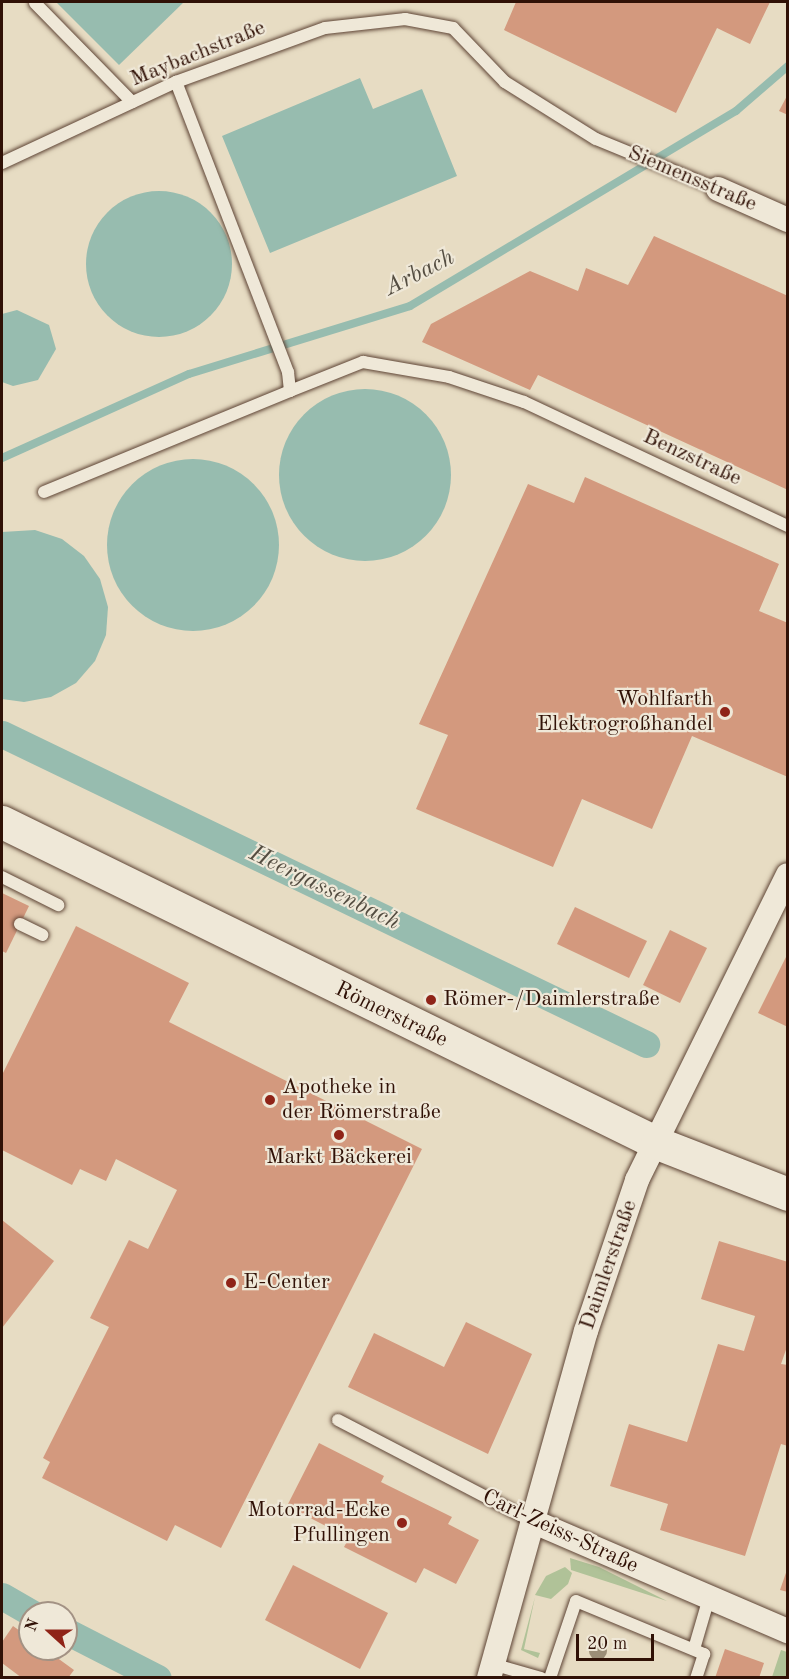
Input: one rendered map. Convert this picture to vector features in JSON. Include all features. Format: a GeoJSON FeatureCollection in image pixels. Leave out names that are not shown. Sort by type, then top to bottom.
{"type":"FeatureCollection","features":[{"type":"Feature","properties":{"kind":"main road","name":"Römerstraße"},"geometry":{"type":"LineString","coordinates":[[2,822],[657,1143],[788,1194]]}},
{"type":"Feature","properties":{"kind":"street","name":"Siemensstraße"},"geometry":{"type":"LineString","coordinates":[[718,189],[788,220]]}},
{"type":"Feature","properties":{"kind":"street","name":"Daimlerstraße"},"geometry":{"type":"LineString","coordinates":[[490,1671],[586,1331],[637,1180],[788,875]]}},
{"type":"Feature","properties":{"kind":"street","name":"Carl-Zeiss-Straße"},"geometry":{"type":"LineString","coordinates":[[532,1521],[708,1600],[788,1631]]}},
{"type":"Feature","properties":{"kind":"lane"},"geometry":{"type":"LineString","coordinates":[[35,3],[132,102]]}},
{"type":"Feature","properties":{"kind":"lane","name":"Maybachstraße"},"geometry":{"type":"LineString","coordinates":[[2,163],[176,82],[325,28],[405,19],[453,28],[505,82],[596,139]]}},
{"type":"Feature","properties":{"kind":"lane"},"geometry":{"type":"LineString","coordinates":[[176,82],[288,372],[290,391]]}},
{"type":"Feature","properties":{"kind":"lane","name":"Siemensstraße"},"geometry":{"type":"LineString","coordinates":[[596,139],[718,189]]}},
{"type":"Feature","properties":{"kind":"lane","name":"Benzstraße"},"geometry":{"type":"LineString","coordinates":[[44,492],[363,362],[449,377],[579,428],[788,526]]}},
{"type":"Feature","properties":{"kind":"lane"},"geometry":{"type":"LineString","coordinates":[[2,877],[58,905]]}},
{"type":"Feature","properties":{"kind":"lane"},"geometry":{"type":"LineString","coordinates":[[20,924],[43,935]]}},
{"type":"Feature","properties":{"kind":"lane","name":"Carl-Zeiss-Straße"},"geometry":{"type":"LineString","coordinates":[[338,1420],[532,1521]]}},
{"type":"Feature","properties":{"kind":"lane"},"geometry":{"type":"LineString","coordinates":[[694,1649],[708,1600]]}},
{"type":"Feature","properties":{"kind":"lane"},"geometry":{"type":"LineString","coordinates":[[550,1677],[576,1601],[705,1654],[696,1677]]}},
{"type":"Feature","properties":{"kind":"lane"},"geometry":{"type":"LineString","coordinates":[[490,1671],[541,1677]]}},
{"type":"Feature","properties":{"kind":"green space"},"geometry":{"type":"Polygon","coordinates":[[[570,1558],[599,1567],[667,1601],[571,1570],[570,1558]]]}},
{"type":"Feature","properties":{"kind":"green space"},"geometry":{"type":"Polygon","coordinates":[[[565,1567],[572,1573],[568,1584],[551,1599],[535,1595],[546,1576],[565,1567]]]}},
{"type":"Feature","properties":{"kind":"green space"},"geometry":{"type":"Polygon","coordinates":[[[535,1597],[524,1649],[540,1653],[538,1658],[521,1650],[535,1597]]]}},
{"type":"Feature","properties":{"kind":"green space"},"geometry":{"type":"Polygon","coordinates":[[[781,1650],[787,1652],[787,1677],[772,1677],[781,1650]]]}},
{"type":"Feature","properties":{"kind":"water"},"geometry":{"type":"Polygon","coordinates":[[[56,2],[184,2],[119,65],[56,2]]]}},
{"type":"Feature","properties":{"kind":"water"},"geometry":{"type":"Polygon","coordinates":[[[360,78],[373,109],[422,89],[457,176],[270,253],[222,136],[360,78]]]}},
{"type":"Feature","properties":{"kind":"water"},"geometry":{"type":"Polygon","coordinates":[[[159,191],[187,196],[211,212],[227,236],[232,264],[227,292],[211,316],[187,332],[159,337],[131,332],[107,316],[91,292],[86,264],[91,236],[107,212],[131,196],[159,191]]]}},
{"type":"Feature","properties":{"kind":"water"},"geometry":{"type":"Polygon","coordinates":[[[17,310],[49,325],[56,349],[38,380],[13,386],[2,382],[2,314],[17,310]]]}},
{"type":"Feature","properties":{"kind":"water"},"geometry":{"type":"Polygon","coordinates":[[[365,389],[398,396],[413,404],[425,415],[436,427],[444,442],[451,475],[444,508],[436,523],[425,535],[413,546],[398,554],[365,561],[332,554],[317,546],[305,535],[294,523],[286,508],[279,475],[286,442],[294,427],[305,415],[317,404],[332,396],[365,389]]]}},
{"type":"Feature","properties":{"kind":"water"},"geometry":{"type":"Polygon","coordinates":[[[193,459],[226,466],[241,474],[253,485],[264,497],[272,512],[279,545],[272,578],[264,593],[253,605],[241,616],[226,624],[193,631],[160,624],[145,616],[133,605],[122,593],[114,578],[107,545],[114,512],[122,497],[133,485],[145,474],[160,466],[193,459]]]}},
{"type":"Feature","properties":{"kind":"water"},"geometry":{"type":"Polygon","coordinates":[[[35,530],[62,539],[84,556],[100,579],[108,607],[106,635],[95,661],[76,683],[51,697],[24,702],[2,699],[2,532],[35,530]]]}},
{"type":"Feature","properties":{"kind":"building"},"geometry":{"type":"Polygon","coordinates":[[[516,2],[770,2],[750,44],[717,28],[676,113],[504,30],[516,2]]]}},
{"type":"Feature","properties":{"kind":"building"},"geometry":{"type":"Polygon","coordinates":[[[788,94],[788,115],[779,111],[788,94]]]}},
{"type":"Feature","properties":{"kind":"building"},"geometry":{"type":"Polygon","coordinates":[[[654,236],[788,296],[788,490],[538,375],[530,390],[422,342],[431,324],[530,271],[578,291],[586,268],[628,285],[654,236]]]}},
{"type":"Feature","properties":{"kind":"building"},"geometry":{"type":"Polygon","coordinates":[[[585,477],[779,564],[759,611],[788,623],[788,777],[692,736],[652,829],[582,799],[553,867],[416,809],[448,735],[419,724],[528,484],[574,503],[585,477]]]}},
{"type":"Feature","properties":{"kind":"building"},"geometry":{"type":"Polygon","coordinates":[[[2,893],[29,906],[6,953],[2,951],[2,893]]]}},
{"type":"Feature","properties":{"kind":"building"},"geometry":{"type":"Polygon","coordinates":[[[575,907],[647,941],[629,978],[557,944],[575,907]]]}},
{"type":"Feature","properties":{"kind":"building","name":"E-Center"},"geometry":{"type":"Polygon","coordinates":[[[76,926],[189,983],[169,1022],[422,1149],[221,1548],[175,1525],[167,1541],[42,1478],[50,1462],[43,1458],[109,1327],[90,1318],[129,1240],[148,1249],[177,1190],[116,1159],[106,1181],[80,1169],[72,1185],[2,1150],[2,1075],[76,926]]]}},
{"type":"Feature","properties":{"kind":"building"},"geometry":{"type":"Polygon","coordinates":[[[670,930],[707,948],[680,1003],[643,985],[670,930]]]}},
{"type":"Feature","properties":{"kind":"building"},"geometry":{"type":"Polygon","coordinates":[[[788,953],[788,1027],[758,1013],[788,953]]]}},
{"type":"Feature","properties":{"kind":"building"},"geometry":{"type":"Polygon","coordinates":[[[2,1220],[54,1261],[2,1328],[2,1220]]]}},
{"type":"Feature","properties":{"kind":"building"},"geometry":{"type":"Polygon","coordinates":[[[719,1241],[788,1262],[788,1344],[781,1364],[788,1365],[788,1446],[781,1444],[745,1556],[660,1530],[668,1504],[610,1486],[629,1424],[687,1442],[718,1344],[744,1351],[755,1316],[701,1299],[719,1241]]]}},
{"type":"Feature","properties":{"kind":"building"},"geometry":{"type":"Polygon","coordinates":[[[466,1322],[532,1354],[488,1454],[348,1387],[374,1333],[444,1367],[466,1322]]]}},
{"type":"Feature","properties":{"kind":"building"},"geometry":{"type":"Polygon","coordinates":[[[319,1443],[384,1476],[381,1482],[452,1517],[448,1524],[479,1540],[456,1584],[424,1568],[416,1583],[344,1547],[349,1538],[287,1506],[319,1443]]]}},
{"type":"Feature","properties":{"kind":"building"},"geometry":{"type":"Polygon","coordinates":[[[293,1565],[388,1613],[360,1669],[265,1620],[293,1565]]]}},
{"type":"Feature","properties":{"kind":"building"},"geometry":{"type":"Polygon","coordinates":[[[788,1567],[788,1592],[780,1590],[788,1567]]]}},
{"type":"Feature","properties":{"kind":"building"},"geometry":{"type":"Polygon","coordinates":[[[13,1626],[18,1630],[18,1661],[62,1661],[74,1670],[68,1678],[22,1678],[2,1663],[2,1642],[13,1626]]]}},
{"type":"Feature","properties":{"kind":"building"},"geometry":{"type":"Polygon","coordinates":[[[725,1649],[764,1663],[759,1678],[715,1678],[725,1649]]]}},
{"type":"Feature","properties":{"kind":"waterway","name":"Arbach"},"geometry":{"type":"LineString","coordinates":[[2,458],[189,374],[410,306],[736,111],[788,66]]}},
{"type":"Feature","properties":{"kind":"waterway","name":"Heergassenbach"},"geometry":{"type":"LineString","coordinates":[[2,734],[646,1044]]}},
{"type":"Feature","properties":{"kind":"waterway"},"geometry":{"type":"LineString","coordinates":[[2,1596],[18,1605]]}},
{"type":"Feature","properties":{"kind":"waterway"},"geometry":{"type":"LineString","coordinates":[[78,1637],[158,1678]]}},
{"type":"Feature","properties":{"kind":"place","name":"Wohlfarth Elektrogroßhandel"},"geometry":{"type":"Point","coordinates":[725,712]}},
{"type":"Feature","properties":{"kind":"place","name":"Römer-/Daimlerstraße"},"geometry":{"type":"Point","coordinates":[431,1000]}},
{"type":"Feature","properties":{"kind":"place","name":"Apotheke in der Römerstraße"},"geometry":{"type":"Point","coordinates":[270,1100]}},
{"type":"Feature","properties":{"kind":"place","name":"Markt Bäckerei"},"geometry":{"type":"Point","coordinates":[339,1135]}},
{"type":"Feature","properties":{"kind":"place","name":"E-Center"},"geometry":{"type":"Point","coordinates":[231,1283]}},
{"type":"Feature","properties":{"kind":"place","name":"Motorrad-Ecke Pfullingen"},"geometry":{"type":"Point","coordinates":[402,1523]}}]}
